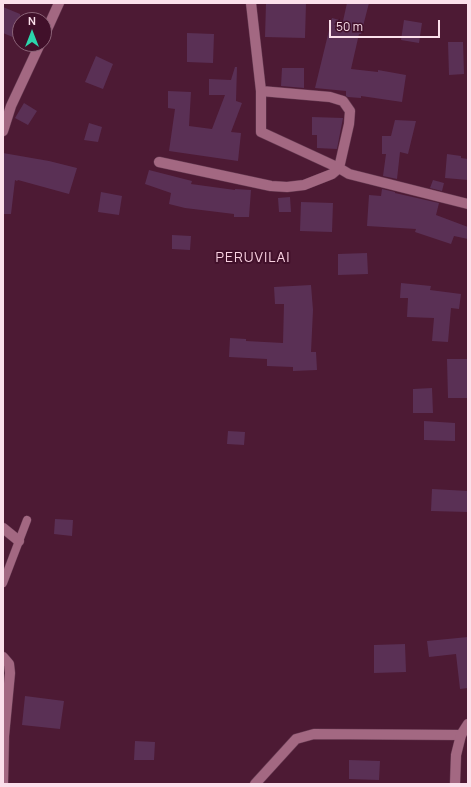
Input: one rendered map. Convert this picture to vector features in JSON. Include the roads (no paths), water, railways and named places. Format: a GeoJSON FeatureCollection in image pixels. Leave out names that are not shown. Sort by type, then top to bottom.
{"type":"FeatureCollection","features":[{"type":"Feature","properties":{"kind":"street"},"geometry":{"type":"LineString","coordinates":[[52,18],[59,3]]}},
{"type":"Feature","properties":{"kind":"street"},"geometry":{"type":"LineString","coordinates":[[251,3],[261,91],[261,132],[349,174],[468,204]]}},
{"type":"Feature","properties":{"kind":"street"},"geometry":{"type":"LineString","coordinates":[[3,131],[12,106],[36,52]]}},
{"type":"Feature","properties":{"kind":"street"},"geometry":{"type":"LineString","coordinates":[[159,162],[271,186],[287,187],[304,185],[332,174],[339,168],[349,124],[350,111],[343,101],[330,97],[261,91]]}},
{"type":"Feature","properties":{"kind":"street"},"geometry":{"type":"LineString","coordinates":[[3,528],[19,541]]}},
{"type":"Feature","properties":{"kind":"street"},"geometry":{"type":"LineString","coordinates":[[3,657],[9,664],[10,673],[4,736],[3,784]]}},
{"type":"Feature","properties":{"kind":"street"},"geometry":{"type":"LineString","coordinates":[[455,784],[456,755],[461,735],[468,724]]}},
{"type":"Feature","properties":{"kind":"street"},"geometry":{"type":"LineString","coordinates":[[255,784],[296,739],[314,734],[461,735]]}},
{"type":"Feature","properties":{"kind":"lane"},"geometry":{"type":"LineString","coordinates":[[3,583],[27,520]]}},
{"type":"Feature","properties":{"kind":"district","name":"PERUVILAI"},"geometry":{"type":"Point","coordinates":[253,258]}}]}
